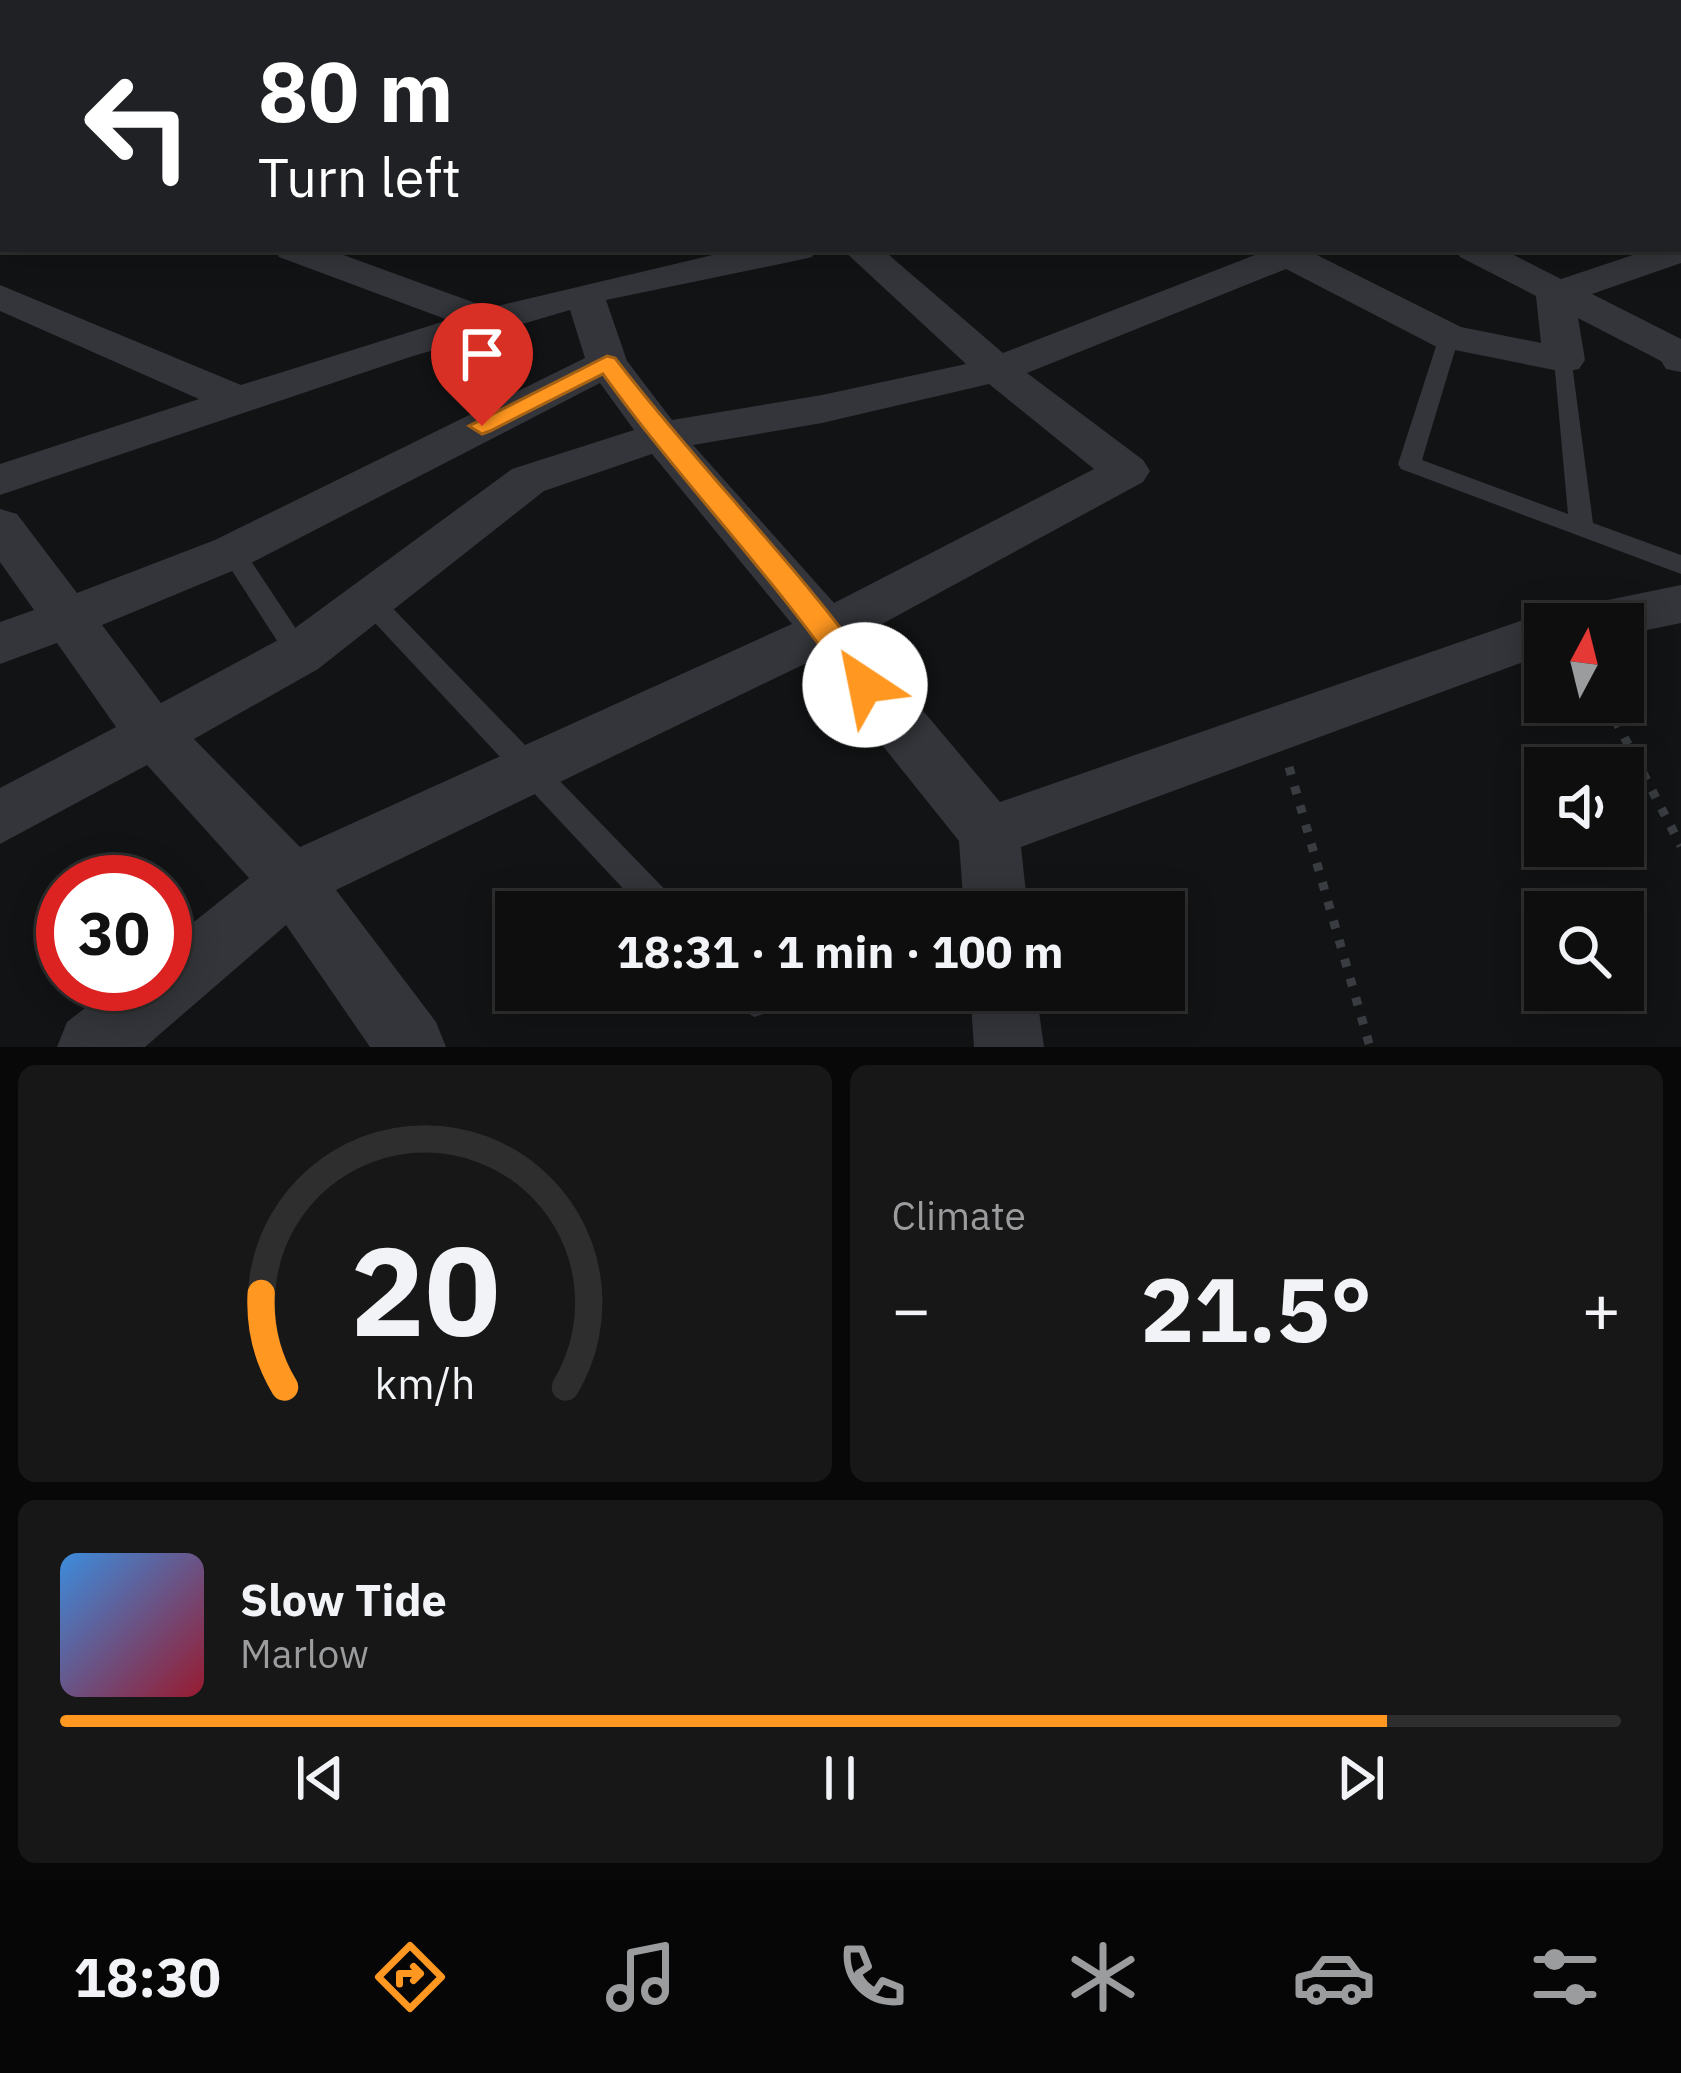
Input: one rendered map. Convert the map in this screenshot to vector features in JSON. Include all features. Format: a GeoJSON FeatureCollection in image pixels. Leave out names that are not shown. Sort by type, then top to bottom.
{"type":"FeatureCollection","features":[{"type":"Feature","properties":{"kind":"street"},"geometry":{"type":"LineString","coordinates":[[300,252],[485,320]]}},
{"type":"Feature","properties":{"kind":"street"},"geometry":{"type":"LineString","coordinates":[[0,480],[485,320],[585,297],[686,256],[751,252]]}},
{"type":"Feature","properties":{"kind":"street"},"geometry":{"type":"LineString","coordinates":[[92,1047],[292,881],[827,630],[1127,471],[998,370],[863,252]]}},
{"type":"Feature","properties":{"kind":"street"},"geometry":{"type":"LineString","coordinates":[[0,818],[299,654],[528,480],[661,436],[822,409],[998,370],[1282,252],[1449,337],[1564,360],[1555,294]]}},
{"type":"Feature","properties":{"kind":"street"},"geometry":{"type":"LineString","coordinates":[[1478,252],[1680,356]]}},
{"type":"Feature","properties":{"kind":"street"},"geometry":{"type":"LineString","coordinates":[[1555,294],[1678,252]]}},
{"type":"Feature","properties":{"kind":"street"},"geometry":{"type":"LineString","coordinates":[[0,297],[243,401]]}},
{"type":"Feature","properties":{"kind":"street"},"geometry":{"type":"LineString","coordinates":[[585,297],[607,363],[661,436],[827,630],[865,685],[989,832],[995,891]]}},
{"type":"Feature","properties":{"kind":"street"},"geometry":{"type":"LineString","coordinates":[[0,644],[232,551],[607,363]]}},
{"type":"Feature","properties":{"kind":"street"},"geometry":{"type":"LineString","coordinates":[[0,526],[153,734],[292,881],[411,1047]]}},
{"type":"Feature","properties":{"kind":"street"},"geometry":{"type":"LineString","coordinates":[[1644,611],[1681,604]]}},
{"type":"Feature","properties":{"kind":"street"},"geometry":{"type":"LineString","coordinates":[[989,832],[1524,640]]}},
{"type":"Feature","properties":{"kind":"street"},"geometry":{"type":"LineString","coordinates":[[1006,1011],[1009,1047]]}},
{"type":"Feature","properties":{"kind":"lane"},"geometry":{"type":"LineString","coordinates":[[1449,337],[1409,464],[1681,565]]}},
{"type":"Feature","properties":{"kind":"lane"},"geometry":{"type":"LineString","coordinates":[[1564,360],[1582,530]]}},
{"type":"Feature","properties":{"kind":"lane"},"geometry":{"type":"LineString","coordinates":[[232,551],[299,654]]}},
{"type":"Feature","properties":{"kind":"lane"},"geometry":{"type":"LineString","coordinates":[[369,600],[645,891]]}},
{"type":"Feature","properties":{"kind":"path"},"geometry":{"type":"LineString","coordinates":[[1617,723],[1681,846]]}},
{"type":"Feature","properties":{"kind":"path"},"geometry":{"type":"LineString","coordinates":[[1277,725],[1370,1047]]}},
{"type":"Feature","properties":{"kind":"route"},"geometry":{"type":"LineString","coordinates":[[482,426],[607,363],[661,436],[827,630],[865,685]]}}]}
